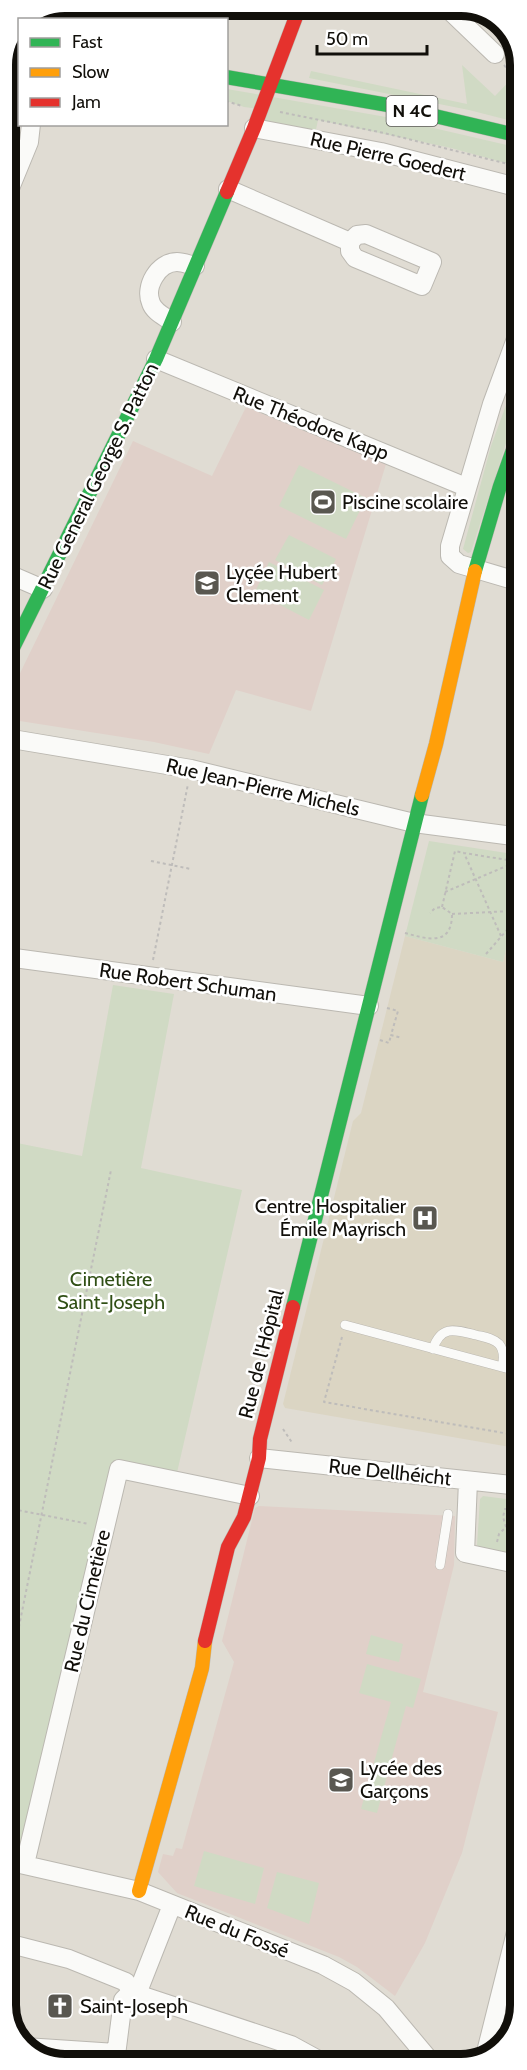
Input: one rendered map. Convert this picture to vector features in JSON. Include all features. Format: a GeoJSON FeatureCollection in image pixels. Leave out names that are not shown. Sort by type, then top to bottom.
{"type":"FeatureCollection","features":[{"type":"Feature","properties":{"kind":"street","name":"Rue General George S. Patton"},"geometry":{"type":"LineString","coordinates":[[16,642],[156,359],[254,128],[296,17]]}},
{"type":"Feature","properties":{"kind":"street"},"geometry":{"type":"LineString","coordinates":[[456,17],[495,54]]}},
{"type":"Feature","properties":{"kind":"street","name":"N 4C"},"geometry":{"type":"LineString","coordinates":[[228,77],[388,105],[510,134]]}},
{"type":"Feature","properties":{"kind":"street"},"geometry":{"type":"LineString","coordinates":[[16,174],[29,142],[31,126]]}},
{"type":"Feature","properties":{"kind":"street","name":"Rue Pierre Goedert"},"geometry":{"type":"LineString","coordinates":[[254,128],[381,152],[510,185]]}},
{"type":"Feature","properties":{"kind":"street"},"geometry":{"type":"LineString","coordinates":[[228,189],[350,242]]}},
{"type":"Feature","properties":{"kind":"street"},"geometry":{"type":"LineString","coordinates":[[172,322],[154,310],[150,302],[148,290],[152,280],[156,271],[175,262],[195,266]]}},
{"type":"Feature","properties":{"kind":"street"},"geometry":{"type":"LineString","coordinates":[[510,355],[492,404],[450,546],[450,556],[459,564],[510,579]]}},
{"type":"Feature","properties":{"kind":"street","name":"Rue Théodore Kapp"},"geometry":{"type":"LineString","coordinates":[[156,359],[466,487]]}},
{"type":"Feature","properties":{"kind":"street","name":"Rue de l'Hôpital"},"geometry":{"type":"LineString","coordinates":[[139,1892],[202,1668],[206,1633],[228,1547],[244,1517],[250,1496],[259,1458],[264,1421],[376,1007],[414,823],[436,744],[475,570],[510,458]]}},
{"type":"Feature","properties":{"kind":"street"},"geometry":{"type":"LineString","coordinates":[[16,577],[43,589]]}},
{"type":"Feature","properties":{"kind":"street","name":"Rue Jean-Pierre Michels"},"geometry":{"type":"LineString","coordinates":[[16,740],[191,769],[414,823],[510,836]]}},
{"type":"Feature","properties":{"kind":"street","name":"Rue Robert Schuman"},"geometry":{"type":"LineString","coordinates":[[16,958],[376,1007]]}},
{"type":"Feature","properties":{"kind":"street","name":"Rue Dellhéicht"},"geometry":{"type":"LineString","coordinates":[[259,1458],[510,1485]]}},
{"type":"Feature","properties":{"kind":"street","name":"Rue du Cimetière"},"geometry":{"type":"LineString","coordinates":[[16,1862],[119,1469],[250,1496]]}},
{"type":"Feature","properties":{"kind":"street"},"geometry":{"type":"LineString","coordinates":[[468,1481],[465,1552],[510,1562]]}},
{"type":"Feature","properties":{"kind":"street","name":"Rue du Fossé"},"geometry":{"type":"LineString","coordinates":[[16,1862],[139,1892],[323,1965],[354,1982],[386,2008],[424,2054]]}},
{"type":"Feature","properties":{"kind":"street"},"geometry":{"type":"LineString","coordinates":[[117,2053],[123,2000],[134,1993],[172,1905]]}},
{"type":"Feature","properties":{"kind":"street"},"geometry":{"type":"LineString","coordinates":[[16,1945],[69,1959],[126,1982],[134,1993],[291,2045],[310,2054]]}},
{"type":"Feature","properties":{"kind":"street"},"geometry":{"type":"LineString","coordinates":[[488,2046],[510,1955]]}},
{"type":"Feature","properties":{"kind":"street"},"geometry":{"type":"LineString","coordinates":[[46,2050],[75,2053]]}},
{"type":"Feature","properties":{"kind":"lane"},"geometry":{"type":"LineString","coordinates":[[345,1325],[510,1369]]}},
{"type":"Feature","properties":{"kind":"lane"},"geometry":{"type":"LineString","coordinates":[[433,1348],[441,1334],[449,1330],[492,1339],[503,1351],[502,1367]]}},
{"type":"Feature","properties":{"kind":"lane"},"geometry":{"type":"LineString","coordinates":[[440,1565],[448,1514]]}},
{"type":"Feature","properties":{"kind":"path"},"geometry":{"type":"LineString","coordinates":[[495,54],[510,72]]}},
{"type":"Feature","properties":{"kind":"path"},"geometry":{"type":"LineString","coordinates":[[228,102],[244,107],[384,133],[510,164]]}},
{"type":"Feature","properties":{"kind":"path"},"geometry":{"type":"LineString","coordinates":[[150,976],[191,769]]}},
{"type":"Feature","properties":{"kind":"path"},"geometry":{"type":"LineString","coordinates":[[442,907],[455,852],[510,861]]}},
{"type":"Feature","properties":{"kind":"path"},"geometry":{"type":"LineString","coordinates":[[464,853],[501,936]]}},
{"type":"Feature","properties":{"kind":"path"},"geometry":{"type":"LineString","coordinates":[[151,861],[191,869]]}},
{"type":"Feature","properties":{"kind":"path"},"geometry":{"type":"LineString","coordinates":[[446,892],[510,864]]}},
{"type":"Feature","properties":{"kind":"path"},"geometry":{"type":"LineString","coordinates":[[430,913],[435,908],[442,907],[452,914],[510,911]]}},
{"type":"Feature","properties":{"kind":"path"},"geometry":{"type":"LineString","coordinates":[[402,932],[432,940],[438,939],[449,929],[452,914]]}},
{"type":"Feature","properties":{"kind":"path"},"geometry":{"type":"LineString","coordinates":[[486,954],[507,930],[510,916]]}},
{"type":"Feature","properties":{"kind":"path"},"geometry":{"type":"LineString","coordinates":[[376,1007],[398,1011],[389,1043],[377,1040]]}},
{"type":"Feature","properties":{"kind":"path"},"geometry":{"type":"LineString","coordinates":[[392,1035],[402,1038]]}},
{"type":"Feature","properties":{"kind":"path"},"geometry":{"type":"LineString","coordinates":[[16,1641],[111,1170]]}},
{"type":"Feature","properties":{"kind":"path"},"geometry":{"type":"LineString","coordinates":[[345,1325],[324,1402],[510,1434]]}},
{"type":"Feature","properties":{"kind":"path"},"geometry":{"type":"LineString","coordinates":[[264,1421],[278,1423],[307,1464]]}},
{"type":"Feature","properties":{"kind":"path"},"geometry":{"type":"LineString","coordinates":[[505,1544],[497,1542],[499,1533],[506,1527],[503,1517],[504,1509],[510,1510]]}},
{"type":"Feature","properties":{"kind":"path"},"geometry":{"type":"LineString","coordinates":[[16,1510],[105,1527]]}},
{"type":"Feature","properties":{"kind":"shaded area","name":"Lyçée Hubert Clement"},"geometry":{"type":"Polygon","coordinates":[[[246,407],[386,464],[311,711],[236,690],[209,754],[154,742],[16,720],[16,681],[133,441],[212,476],[246,407]]]}},
{"type":"Feature","properties":{"kind":"shaded area","name":"Centre Hospitalier Émile Mayrisch"},"geometry":{"type":"Polygon","coordinates":[[[510,934],[510,1447],[285,1408],[283,1404],[353,1121],[361,1113],[405,936],[503,962],[510,934]]]}},
{"type":"Feature","properties":{"kind":"shaded area","name":"Lycée des Garçons"},"geometry":{"type":"Polygon","coordinates":[[[259,1506],[455,1516],[454,1565],[423,1692],[498,1712],[462,1853],[425,1943],[395,1996],[357,1967],[339,1957],[177,1893],[158,1872],[163,1854],[173,1856],[176,1848],[182,1849],[234,1662],[222,1641],[255,1508],[259,1506]]]}},
{"type":"Feature","properties":{"kind":"green space"},"geometry":{"type":"Polygon","coordinates":[[[462,65],[495,96],[510,80],[510,120],[309,78],[311,71],[467,104],[462,65]]]}},
{"type":"Feature","properties":{"kind":"green space"},"geometry":{"type":"Polygon","coordinates":[[[16,69],[18,69],[18,81],[16,81],[16,69]]]}},
{"type":"Feature","properties":{"kind":"green space"},"geometry":{"type":"Polygon","coordinates":[[[228,89],[386,117],[510,146],[510,164],[451,148],[318,120],[314,139],[254,128],[261,109],[244,107],[228,101],[228,89]]]}},
{"type":"Feature","properties":{"kind":"green space"},"geometry":{"type":"Polygon","coordinates":[[[510,394],[510,431],[471,552],[468,553],[463,549],[491,446],[510,394]]]}},
{"type":"Feature","properties":{"kind":"green space","name":"Piscine scolaire"},"geometry":{"type":"Polygon","coordinates":[[[299,465],[366,498],[346,539],[279,506],[299,465]]]}},
{"type":"Feature","properties":{"kind":"green space"},"geometry":{"type":"Polygon","coordinates":[[[289,535],[336,559],[322,585],[275,560],[289,535]]]}},
{"type":"Feature","properties":{"kind":"green space"},"geometry":{"type":"Polygon","coordinates":[[[269,562],[324,590],[309,620],[255,592],[269,562]]]}},
{"type":"Feature","properties":{"kind":"green space"},"geometry":{"type":"Polygon","coordinates":[[[429,841],[510,853],[510,934],[503,962],[405,936],[429,841]]]}},
{"type":"Feature","properties":{"kind":"green space","name":"Cimetière Saint-Joseph"},"geometry":{"type":"Polygon","coordinates":[[[113,985],[174,994],[141,1168],[242,1190],[176,1477],[112,1464],[24,1853],[16,1852],[16,1143],[82,1156],[113,985]]]}},
{"type":"Feature","properties":{"kind":"green space"},"geometry":{"type":"Polygon","coordinates":[[[483,1496],[510,1500],[510,1555],[480,1548],[477,1545],[480,1499],[483,1496]]]}},
{"type":"Feature","properties":{"kind":"green space"},"geometry":{"type":"Polygon","coordinates":[[[371,1635],[403,1644],[399,1662],[366,1654],[371,1635]]]}},
{"type":"Feature","properties":{"kind":"green space"},"geometry":{"type":"Polygon","coordinates":[[[367,1664],[421,1679],[413,1708],[406,1706],[377,1813],[361,1809],[391,1702],[359,1693],[367,1664]]]}},
{"type":"Feature","properties":{"kind":"green space"},"geometry":{"type":"Polygon","coordinates":[[[204,1851],[264,1868],[255,1904],[194,1886],[204,1851]]]}},
{"type":"Feature","properties":{"kind":"green space"},"geometry":{"type":"Polygon","coordinates":[[[277,1872],[319,1883],[309,1924],[267,1908],[277,1872]]]}},
{"type":"Feature","properties":{"kind":"traffic: fast"},"geometry":{"type":"LineString","coordinates":[[228,77],[388,105],[510,134]]}},
{"type":"Feature","properties":{"kind":"traffic: fast"},"geometry":{"type":"LineString","coordinates":[[16,642],[156,359],[227,192]]}},
{"type":"Feature","properties":{"kind":"traffic: fast"},"geometry":{"type":"LineString","coordinates":[[475,571],[510,458]]}},
{"type":"Feature","properties":{"kind":"traffic: fast"},"geometry":{"type":"LineString","coordinates":[[293,1307],[422,795]]}},
{"type":"Feature","properties":{"kind":"traffic: slow"},"geometry":{"type":"LineString","coordinates":[[422,795],[436,744],[475,571]]}},
{"type":"Feature","properties":{"kind":"traffic: slow"},"geometry":{"type":"LineString","coordinates":[[139,1891],[202,1668],[205,1641]]}},
{"type":"Feature","properties":{"kind":"traffic: jam"},"geometry":{"type":"LineString","coordinates":[[227,192],[296,17]]}},
{"type":"Feature","properties":{"kind":"traffic: jam"},"geometry":{"type":"LineString","coordinates":[[205,1641],[228,1547],[244,1517],[259,1458],[260,1439],[293,1307]]}},
{"type":"Feature","properties":{"kind":"place","name":"Piscine scolaire"},"geometry":{"type":"Point","coordinates":[323,502]}},
{"type":"Feature","properties":{"kind":"place","name":"Lyçée Hubert Clement"},"geometry":{"type":"Point","coordinates":[207,583]}},
{"type":"Feature","properties":{"kind":"place","name":"Centre Hospitalier Émile Mayrisch"},"geometry":{"type":"Point","coordinates":[425,1218]}},
{"type":"Feature","properties":{"kind":"place","name":"Lycée des Garçons"},"geometry":{"type":"Point","coordinates":[341,1780]}},
{"type":"Feature","properties":{"kind":"place","name":"Saint-Joseph"},"geometry":{"type":"Point","coordinates":[60,2006]}}]}
